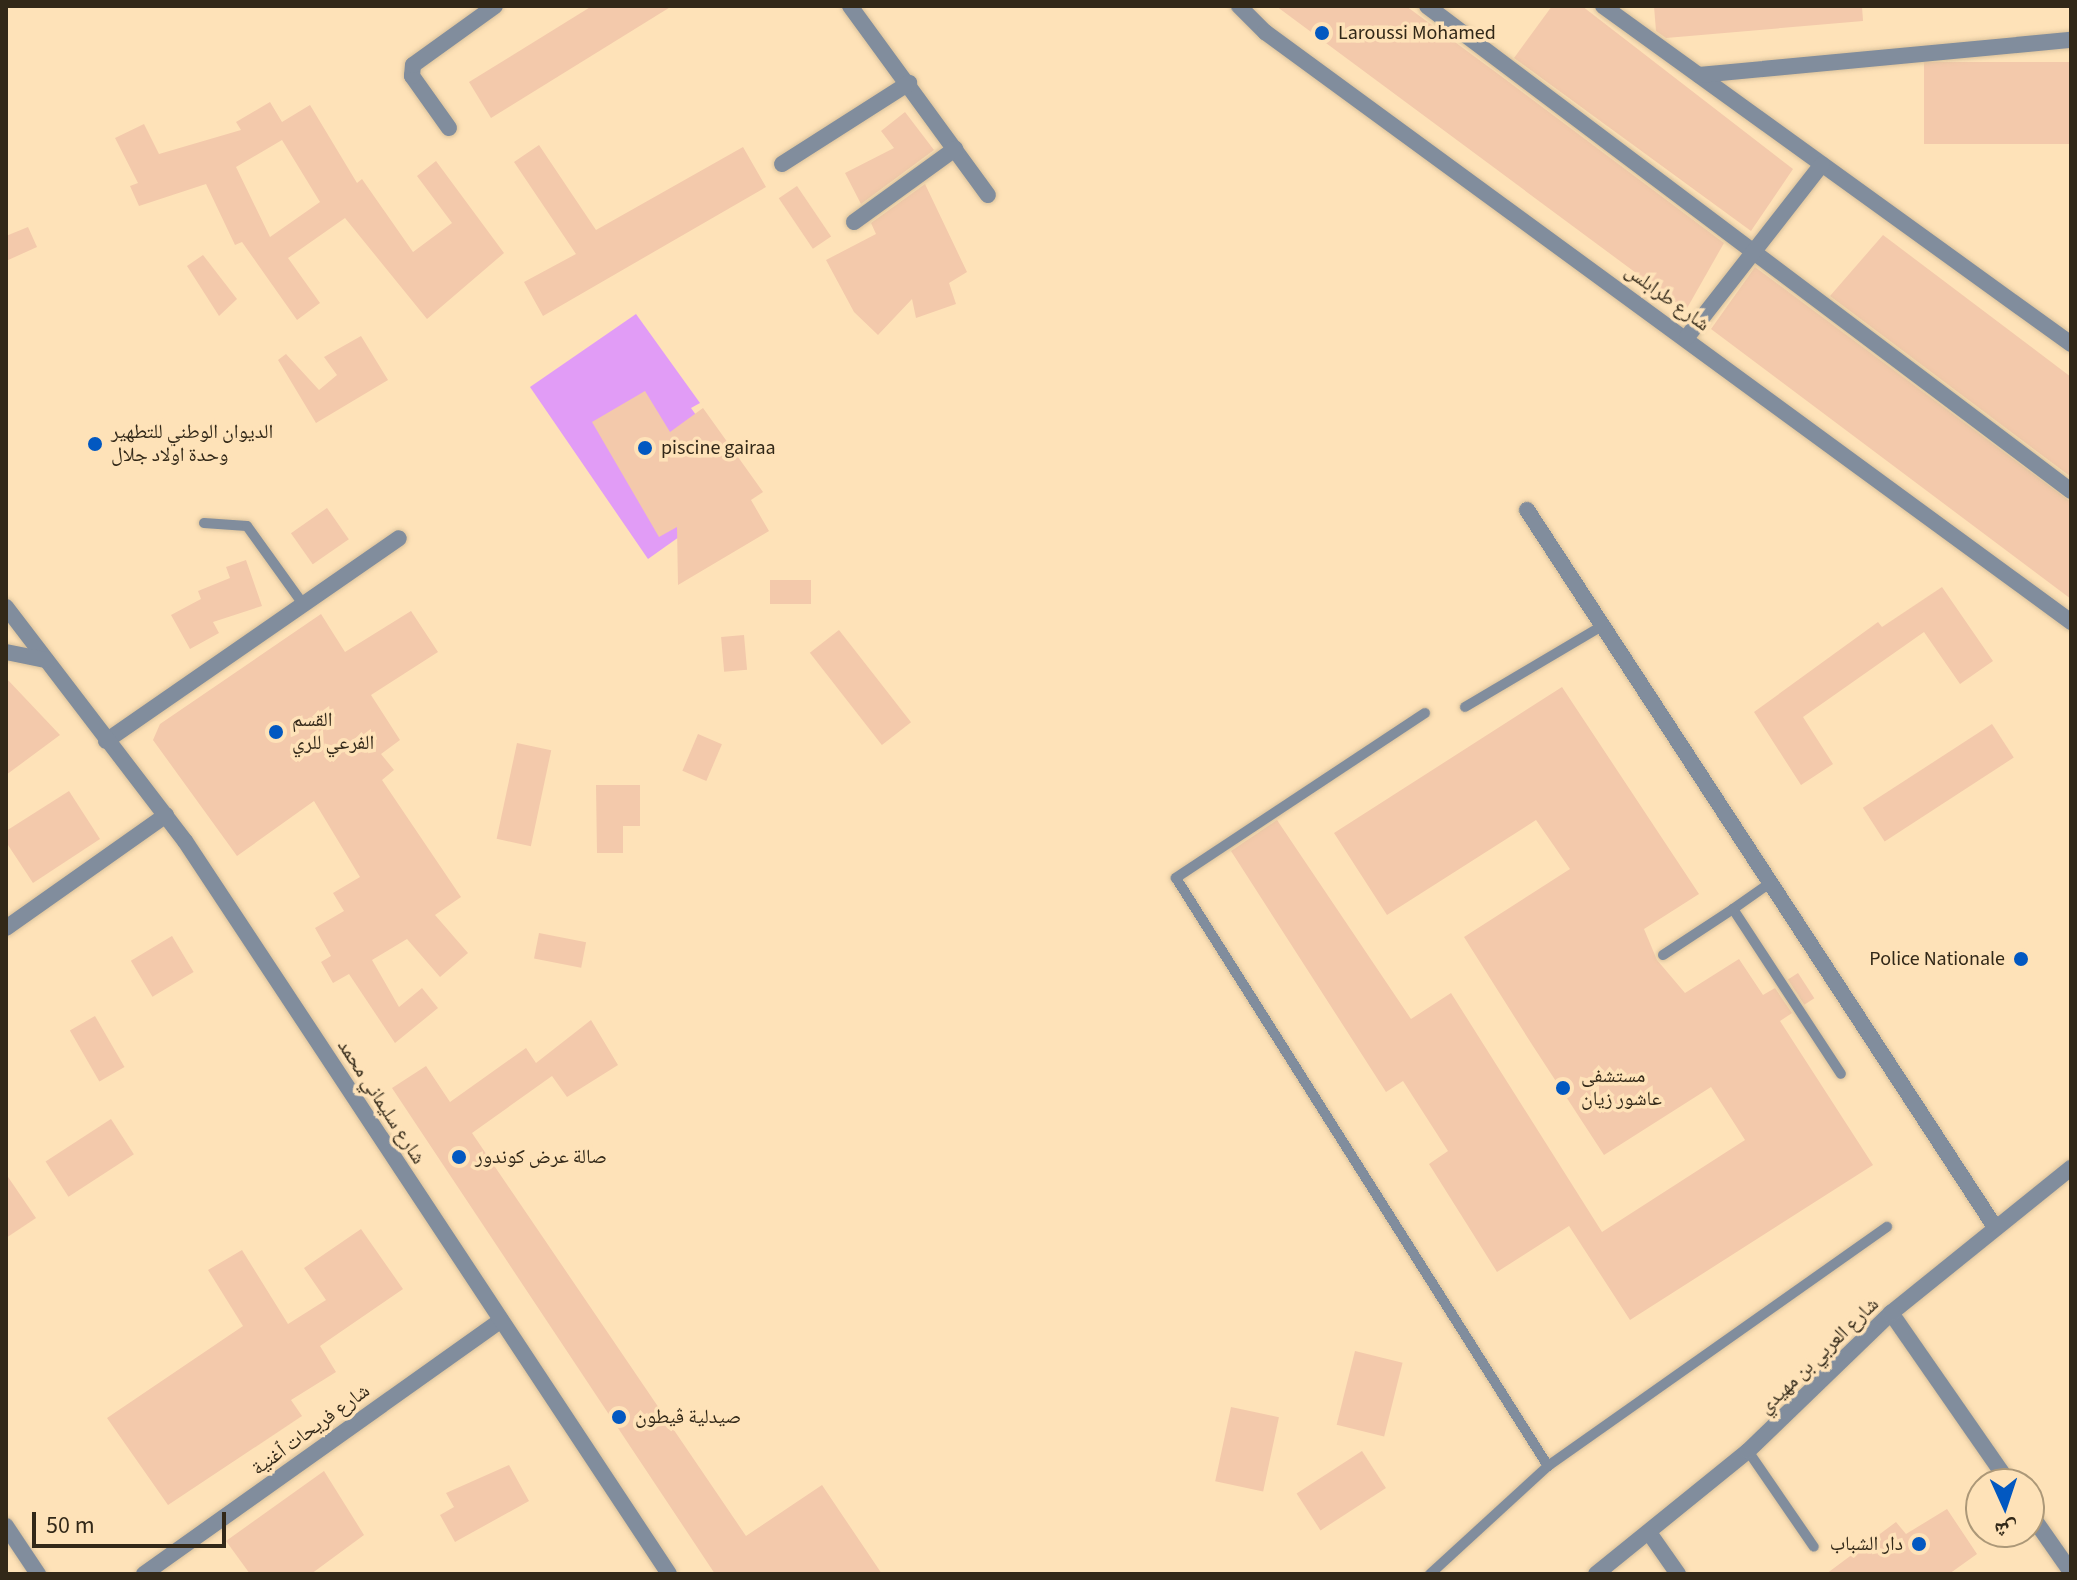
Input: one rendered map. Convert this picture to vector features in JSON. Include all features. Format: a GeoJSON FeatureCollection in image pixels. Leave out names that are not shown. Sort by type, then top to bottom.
{"type":"FeatureCollection","features":[{"type":"Feature","properties":{"kind":"street"},"geometry":{"type":"LineString","coordinates":[[449,128],[412,76],[413,65],[495,6]]}},
{"type":"Feature","properties":{"kind":"street"},"geometry":{"type":"LineString","coordinates":[[850,6],[988,195]]}},
{"type":"Feature","properties":{"kind":"street","name":"شارع طرابلس"},"geometry":{"type":"LineString","coordinates":[[1239,6],[1265,32],[1687,337],[2071,622]]}},
{"type":"Feature","properties":{"kind":"street"},"geometry":{"type":"LineString","coordinates":[[1427,6],[1754,248],[2071,491]]}},
{"type":"Feature","properties":{"kind":"street"},"geometry":{"type":"LineString","coordinates":[[1603,6],[2071,344]]}},
{"type":"Feature","properties":{"kind":"street"},"geometry":{"type":"LineString","coordinates":[[1699,75],[2071,40]]}},
{"type":"Feature","properties":{"kind":"street"},"geometry":{"type":"LineString","coordinates":[[782,164],[909,83]]}},
{"type":"Feature","properties":{"kind":"street"},"geometry":{"type":"LineString","coordinates":[[854,222],[955,149]]}},
{"type":"Feature","properties":{"kind":"street"},"geometry":{"type":"LineString","coordinates":[[1687,337],[1822,164]]}},
{"type":"Feature","properties":{"kind":"street"},"geometry":{"type":"LineString","coordinates":[[1527,510],[1995,1227]]}},
{"type":"Feature","properties":{"kind":"street"},"geometry":{"type":"LineString","coordinates":[[106,741],[399,538]]}},
{"type":"Feature","properties":{"kind":"street","name":"شارع سليماني محمد"},"geometry":{"type":"LineString","coordinates":[[6,607],[106,741],[166,815],[669,1574]]}},
{"type":"Feature","properties":{"kind":"street"},"geometry":{"type":"LineString","coordinates":[[6,652],[46,660]]}},
{"type":"Feature","properties":{"kind":"street"},"geometry":{"type":"LineString","coordinates":[[6,928],[166,815]]}},
{"type":"Feature","properties":{"kind":"street","name":"شارع العربي بن مهيدي"},"geometry":{"type":"LineString","coordinates":[[1596,1574],[1650,1534],[1748,1451],[1891,1313],[2071,1168]]}},
{"type":"Feature","properties":{"kind":"street"},"geometry":{"type":"LineString","coordinates":[[1891,1313],[1999,1468]]}},
{"type":"Feature","properties":{"kind":"street","name":"شارع فريحات ٱغنية"},"geometry":{"type":"LineString","coordinates":[[144,1574],[501,1320]]}},
{"type":"Feature","properties":{"kind":"street"},"geometry":{"type":"LineString","coordinates":[[6,1526],[38,1574]]}},
{"type":"Feature","properties":{"kind":"street"},"geometry":{"type":"LineString","coordinates":[[1650,1534],[1678,1574]]}},
{"type":"Feature","properties":{"kind":"street"},"geometry":{"type":"LineString","coordinates":[[2045,1535],[2071,1572]]}},
{"type":"Feature","properties":{"kind":"lane"},"geometry":{"type":"LineString","coordinates":[[204,523],[247,526],[303,604]]}},
{"type":"Feature","properties":{"kind":"lane"},"geometry":{"type":"LineString","coordinates":[[1465,707],[1602,626]]}},
{"type":"Feature","properties":{"kind":"lane"},"geometry":{"type":"LineString","coordinates":[[1425,713],[1176,878],[1548,1466]]}},
{"type":"Feature","properties":{"kind":"lane"},"geometry":{"type":"LineString","coordinates":[[1663,955],[1770,883]]}},
{"type":"Feature","properties":{"kind":"lane"},"geometry":{"type":"LineString","coordinates":[[1733,909],[1841,1074]]}},
{"type":"Feature","properties":{"kind":"lane"},"geometry":{"type":"LineString","coordinates":[[1430,1574],[1548,1466],[1887,1227]]}},
{"type":"Feature","properties":{"kind":"lane"},"geometry":{"type":"LineString","coordinates":[[1748,1451],[1814,1547]]}},
{"type":"Feature","properties":{"kind":"shaded area","name":"piscine gairaa"},"geometry":{"type":"Polygon","coordinates":[[[636,314],[700,403],[691,408],[748,488],[648,559],[530,387],[636,314]]]}},
{"type":"Feature","properties":{"kind":"building"},"geometry":{"type":"Polygon","coordinates":[[[592,6],[672,6],[491,118],[469,82],[592,6]]]}},
{"type":"Feature","properties":{"kind":"building"},"geometry":{"type":"Polygon","coordinates":[[[1276,6],[1406,6],[1501,76],[1724,243],[1686,310],[1276,6]]]}},
{"type":"Feature","properties":{"kind":"building"},"geometry":{"type":"Polygon","coordinates":[[[1552,6],[1582,6],[1793,169],[1751,231],[1514,58],[1552,6]]]}},
{"type":"Feature","properties":{"kind":"building"},"geometry":{"type":"Polygon","coordinates":[[[1654,6],[1862,6],[1863,21],[1666,38],[1656,31],[1654,6]]]}},
{"type":"Feature","properties":{"kind":"building"},"geometry":{"type":"Polygon","coordinates":[[[1924,62],[2071,62],[2071,144],[1924,144],[1924,62]]]}},
{"type":"Feature","properties":{"kind":"building"},"geometry":{"type":"Polygon","coordinates":[[[270,102],[282,122],[310,105],[357,183],[362,179],[413,252],[452,223],[417,176],[436,161],[504,253],[427,319],[345,218],[288,258],[320,303],[297,320],[242,242],[235,245],[206,184],[139,206],[130,186],[138,183],[115,138],[144,124],[159,154],[241,130],[236,122],[270,102]],[[282,140],[236,167],[270,237],[320,202],[282,140]]]}},
{"type":"Feature","properties":{"kind":"building"},"geometry":{"type":"Polygon","coordinates":[[[905,112],[934,150],[861,204],[845,173],[894,148],[881,131],[905,112]]]}},
{"type":"Feature","properties":{"kind":"building"},"geometry":{"type":"Polygon","coordinates":[[[539,145],[596,230],[743,147],[766,187],[543,316],[524,282],[576,254],[514,162],[539,145]]]}},
{"type":"Feature","properties":{"kind":"building"},"geometry":{"type":"Polygon","coordinates":[[[925,184],[967,272],[949,283],[956,304],[916,318],[912,299],[878,335],[854,312],[826,260],[876,234],[871,223],[925,184]]]}},
{"type":"Feature","properties":{"kind":"building"},"geometry":{"type":"Polygon","coordinates":[[[797,186],[831,237],[813,249],[779,198],[797,186]]]}},
{"type":"Feature","properties":{"kind":"building"},"geometry":{"type":"Polygon","coordinates":[[[28,227],[37,247],[6,261],[6,236],[28,227]]]}},
{"type":"Feature","properties":{"kind":"building"},"geometry":{"type":"Polygon","coordinates":[[[1883,235],[2071,377],[2071,477],[1830,296],[1883,235]]]}},
{"type":"Feature","properties":{"kind":"building"},"geometry":{"type":"Polygon","coordinates":[[[203,255],[237,299],[219,316],[187,266],[203,255]]]}},
{"type":"Feature","properties":{"kind":"building"},"geometry":{"type":"Polygon","coordinates":[[[1755,267],[2071,502],[2071,599],[1711,329],[1755,267]]]}},
{"type":"Feature","properties":{"kind":"building"},"geometry":{"type":"Polygon","coordinates":[[[361,336],[388,380],[316,423],[278,360],[286,354],[319,390],[337,375],[324,357],[361,336]]]}},
{"type":"Feature","properties":{"kind":"building"},"geometry":{"type":"Polygon","coordinates":[[[645,391],[670,432],[703,408],[763,492],[751,500],[769,531],[678,585],[677,527],[659,537],[592,422],[645,391]]]}},
{"type":"Feature","properties":{"kind":"building"},"geometry":{"type":"Polygon","coordinates":[[[327,508],[349,539],[313,564],[291,533],[327,508]]]}},
{"type":"Feature","properties":{"kind":"building"},"geometry":{"type":"Polygon","coordinates":[[[246,560],[262,606],[213,622],[219,633],[190,649],[171,615],[201,599],[198,591],[230,578],[226,567],[246,560]]]}},
{"type":"Feature","properties":{"kind":"building"},"geometry":{"type":"Polygon","coordinates":[[[770,580],[811,580],[811,604],[770,604],[770,580]]]}},
{"type":"Feature","properties":{"kind":"building"},"geometry":{"type":"Polygon","coordinates":[[[1942,587],[1993,661],[1960,684],[1924,632],[1803,717],[1833,764],[1801,785],[1754,712],[1878,622],[1882,627],[1942,587]]]}},
{"type":"Feature","properties":{"kind":"building"},"geometry":{"type":"Polygon","coordinates":[[[411,611],[438,652],[371,695],[400,740],[381,754],[394,770],[382,780],[461,897],[435,915],[468,953],[440,977],[407,939],[372,960],[399,1007],[422,988],[438,1008],[395,1043],[349,974],[333,983],[321,962],[331,956],[315,928],[344,911],[333,893],[360,877],[314,801],[237,856],[153,740],[160,724],[321,614],[345,652],[411,611]]]}},
{"type":"Feature","properties":{"kind":"building"},"geometry":{"type":"Polygon","coordinates":[[[839,630],[911,722],[882,745],[810,653],[839,630]]]}},
{"type":"Feature","properties":{"kind":"building"},"geometry":{"type":"Polygon","coordinates":[[[744,635],[747,670],[724,672],[721,637],[744,635]]]}},
{"type":"Feature","properties":{"kind":"building"},"geometry":{"type":"Polygon","coordinates":[[[6,678],[60,735],[6,775],[6,678]]]}},
{"type":"Feature","properties":{"kind":"building","name":"مستشفى عاشور زيان"},"geometry":{"type":"Polygon","coordinates":[[[1562,687],[1699,894],[1644,929],[1657,960],[1685,993],[1739,959],[1763,995],[1775,988],[1792,1013],[1780,1021],[1873,1165],[1630,1320],[1569,1226],[1497,1272],[1429,1164],[1448,1151],[1403,1081],[1386,1092],[1231,851],[1277,820],[1411,1019],[1451,993],[1602,1232],[1745,1140],[1711,1087],[1604,1155],[1531,1043],[1464,937],[1570,869],[1536,820],[1387,915],[1334,833],[1562,687]]]}},
{"type":"Feature","properties":{"kind":"building"},"geometry":{"type":"Polygon","coordinates":[[[1992,724],[2014,758],[1885,841],[1863,808],[1992,724]]]}},
{"type":"Feature","properties":{"kind":"building"},"geometry":{"type":"Polygon","coordinates":[[[698,734],[722,744],[706,781],[682,771],[698,734]]]}},
{"type":"Feature","properties":{"kind":"building"},"geometry":{"type":"Polygon","coordinates":[[[517,743],[551,750],[531,846],[497,839],[517,743]]]}},
{"type":"Feature","properties":{"kind":"building"},"geometry":{"type":"Polygon","coordinates":[[[596,785],[640,785],[640,826],[623,826],[623,853],[597,853],[596,785]]]}},
{"type":"Feature","properties":{"kind":"building"},"geometry":{"type":"Polygon","coordinates":[[[69,791],[100,839],[33,883],[6,842],[6,831],[69,791]]]}},
{"type":"Feature","properties":{"kind":"building"},"geometry":{"type":"Polygon","coordinates":[[[539,933],[586,942],[581,968],[534,959],[539,933]]]}},
{"type":"Feature","properties":{"kind":"building"},"geometry":{"type":"Polygon","coordinates":[[[172,936],[194,972],[152,997],[131,961],[172,936]]]}},
{"type":"Feature","properties":{"kind":"building"},"geometry":{"type":"Polygon","coordinates":[[[1798,973],[1814,998],[1804,1005],[1788,980],[1798,973]]]}},
{"type":"Feature","properties":{"kind":"building"},"geometry":{"type":"Polygon","coordinates":[[[95,1016],[124,1067],[99,1082],[70,1030],[95,1016]]]}},
{"type":"Feature","properties":{"kind":"building"},"geometry":{"type":"Polygon","coordinates":[[[591,1020],[618,1065],[567,1097],[552,1076],[472,1133],[746,1536],[822,1485],[882,1574],[715,1574],[392,1088],[426,1066],[450,1102],[526,1048],[536,1063],[591,1020]]]}},
{"type":"Feature","properties":{"kind":"building"},"geometry":{"type":"Polygon","coordinates":[[[111,1119],[134,1154],[68,1197],[46,1161],[111,1119]]]}},
{"type":"Feature","properties":{"kind":"building"},"geometry":{"type":"Polygon","coordinates":[[[6,1174],[36,1218],[6,1238],[6,1174]]]}},
{"type":"Feature","properties":{"kind":"building"},"geometry":{"type":"Polygon","coordinates":[[[361,1229],[403,1289],[320,1346],[336,1372],[291,1400],[302,1416],[168,1505],[107,1418],[243,1326],[208,1270],[242,1250],[288,1324],[326,1300],[304,1268],[361,1229]]]}},
{"type":"Feature","properties":{"kind":"building"},"geometry":{"type":"Polygon","coordinates":[[[1355,1351],[1403,1363],[1384,1437],[1337,1425],[1355,1351]]]}},
{"type":"Feature","properties":{"kind":"building"},"geometry":{"type":"Polygon","coordinates":[[[1231,1407],[1279,1417],[1263,1492],[1215,1481],[1231,1407]]]}},
{"type":"Feature","properties":{"kind":"building"},"geometry":{"type":"Polygon","coordinates":[[[1362,1451],[1386,1488],[1321,1530],[1297,1493],[1362,1451]]]}},
{"type":"Feature","properties":{"kind":"building"},"geometry":{"type":"Polygon","coordinates":[[[509,1465],[529,1501],[455,1542],[440,1515],[454,1507],[446,1493],[509,1465]]]}},
{"type":"Feature","properties":{"kind":"building"},"geometry":{"type":"Polygon","coordinates":[[[324,1471],[364,1535],[311,1574],[250,1574],[226,1541],[324,1471]]]}},
{"type":"Feature","properties":{"kind":"building","name":"دار الشباب"},"geometry":{"type":"Polygon","coordinates":[[[1947,1509],[1965,1536],[1965,1548],[1973,1548],[1977,1554],[1949,1574],[1826,1574],[1896,1522],[1906,1534],[1947,1509]]]}},
{"type":"Feature","properties":{"kind":"place","name":"Laroussi Mohamed"},"geometry":{"type":"Point","coordinates":[1322,33]}},
{"type":"Feature","properties":{"kind":"place","name":"الديوان الوطني للتطهير وحدة اولاد جلال"},"geometry":{"type":"Point","coordinates":[95,444]}},
{"type":"Feature","properties":{"kind":"place","name":"piscine gairaa"},"geometry":{"type":"Point","coordinates":[645,448]}},
{"type":"Feature","properties":{"kind":"place","name":"القسم الفرعي للري"},"geometry":{"type":"Point","coordinates":[276,732]}},
{"type":"Feature","properties":{"kind":"place","name":"Police Nationale"},"geometry":{"type":"Point","coordinates":[2021,959]}},
{"type":"Feature","properties":{"kind":"place","name":"مستشفى عاشور زيان"},"geometry":{"type":"Point","coordinates":[1563,1088]}},
{"type":"Feature","properties":{"kind":"place","name":"صالة عرض كوندور"},"geometry":{"type":"Point","coordinates":[459,1157]}},
{"type":"Feature","properties":{"kind":"place","name":"صيدلية ڨيطون"},"geometry":{"type":"Point","coordinates":[619,1417]}},
{"type":"Feature","properties":{"kind":"place","name":"دار الشباب"},"geometry":{"type":"Point","coordinates":[1919,1544]}}]}
